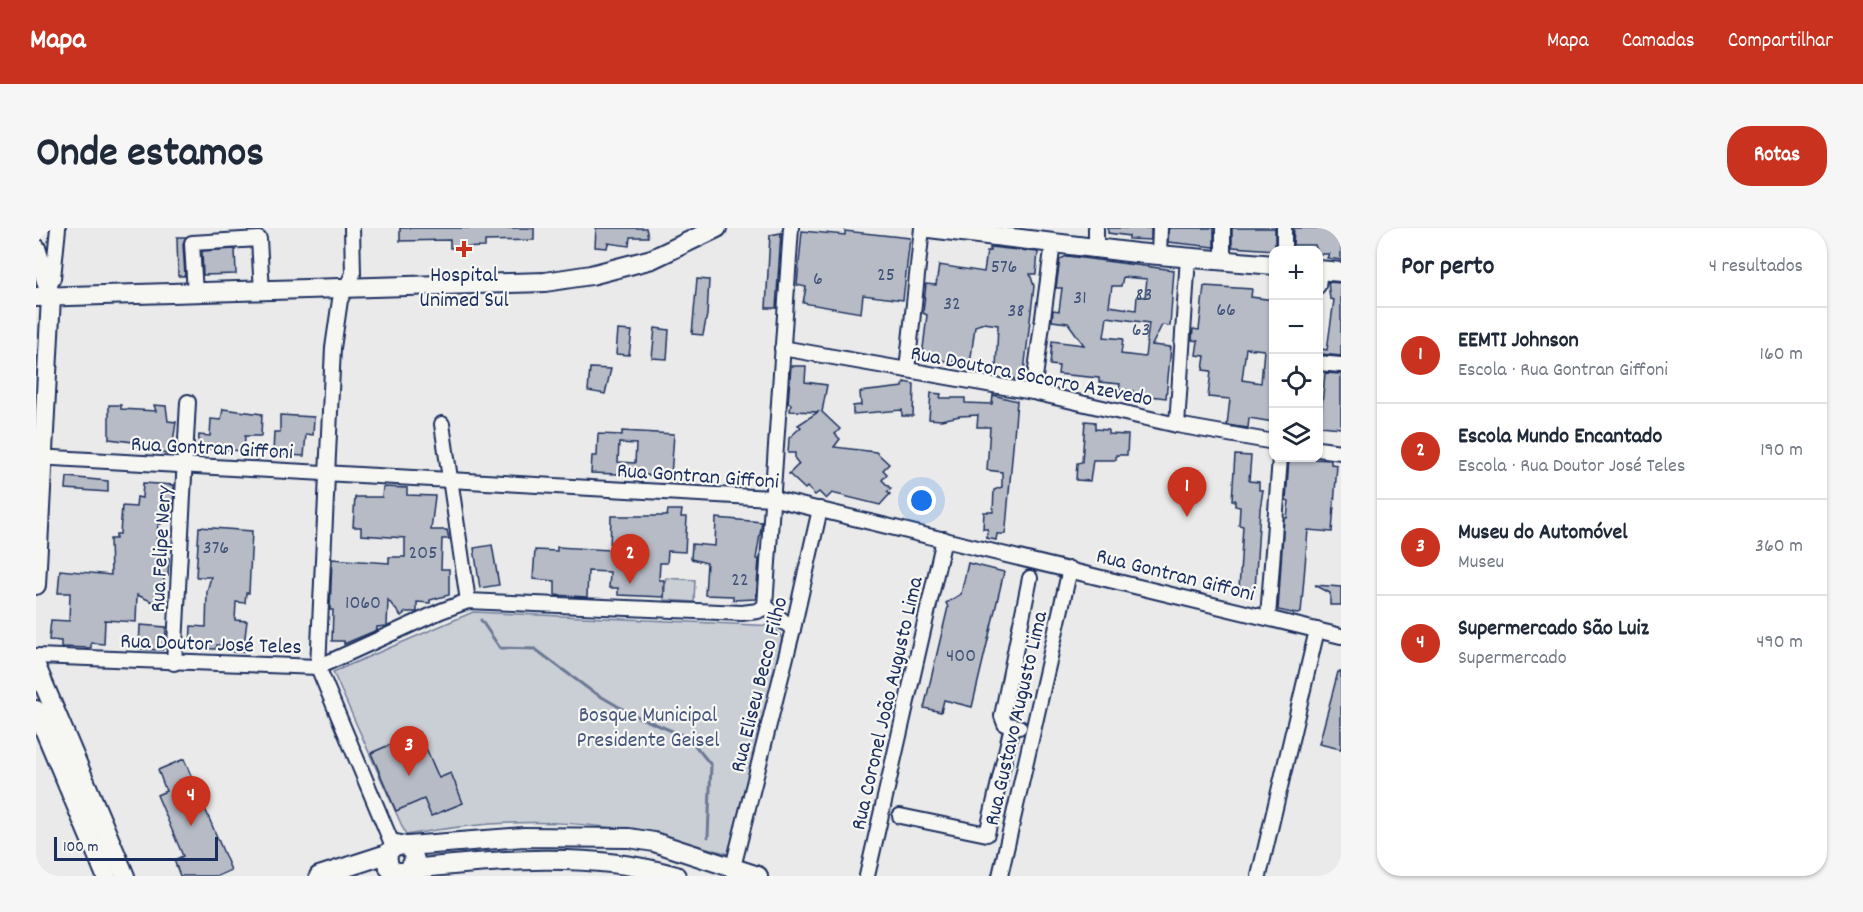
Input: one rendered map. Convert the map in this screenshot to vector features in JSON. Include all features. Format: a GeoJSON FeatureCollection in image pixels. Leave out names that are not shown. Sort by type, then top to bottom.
{"type":"FeatureCollection","features":[{"type":"Feature","properties":{"kind":"main road"},"geometry":{"type":"LineString","coordinates":[[45,293],[195,294],[545,282],[591,275],[651,259],[717,228]]}},
{"type":"Feature","properties":{"kind":"main road"},"geometry":{"type":"LineString","coordinates":[[929,228],[1033,235],[1053,243],[1269,265]]}},
{"type":"Feature","properties":{"kind":"main road"},"geometry":{"type":"LineString","coordinates":[[36,249],[45,293],[36,585]]}},
{"type":"Feature","properties":{"kind":"main road"},"geometry":{"type":"LineString","coordinates":[[1323,274],[1341,272]]}},
{"type":"Feature","properties":{"kind":"main road"},"geometry":{"type":"LineString","coordinates":[[36,666],[83,799],[106,876]]}},
{"type":"Feature","properties":{"kind":"main road"},"geometry":{"type":"LineString","coordinates":[[36,710],[125,876]]}},
{"type":"Feature","properties":{"kind":"main road"},"geometry":{"type":"LineString","coordinates":[[375,876],[442,841],[605,836],[654,842],[744,873]]}},
{"type":"Feature","properties":{"kind":"main road"},"geometry":{"type":"LineString","coordinates":[[319,876],[400,862],[596,860],[641,865],[676,876]]}},
{"type":"Feature","properties":{"kind":"street"},"geometry":{"type":"LineString","coordinates":[[45,293],[53,278],[58,228]]}},
{"type":"Feature","properties":{"kind":"street"},"geometry":{"type":"LineString","coordinates":[[351,228],[353,274],[344,289],[335,325],[318,667],[400,862]]}},
{"type":"Feature","properties":{"kind":"street"},"geometry":{"type":"LineString","coordinates":[[790,228],[765,606],[793,629]]}},
{"type":"Feature","properties":{"kind":"street"},"geometry":{"type":"LineString","coordinates":[[907,370],[922,228]]}},
{"type":"Feature","properties":{"kind":"street"},"geometry":{"type":"LineString","coordinates":[[1096,228],[1096,247]]}},
{"type":"Feature","properties":{"kind":"street"},"geometry":{"type":"LineString","coordinates":[[1159,255],[1160,228]]}},
{"type":"Feature","properties":{"kind":"street"},"geometry":{"type":"LineString","coordinates":[[1223,228],[1223,260]]}},
{"type":"Feature","properties":{"kind":"street"},"geometry":{"type":"LineString","coordinates":[[1284,228],[1284,246]]}},
{"type":"Feature","properties":{"kind":"street"},"geometry":{"type":"LineString","coordinates":[[195,294],[192,243],[259,239],[262,292]]}},
{"type":"Feature","properties":{"kind":"street"},"geometry":{"type":"LineString","coordinates":[[1033,392],[1053,243]]}},
{"type":"Feature","properties":{"kind":"street"},"geometry":{"type":"LineString","coordinates":[[1177,425],[1188,257]]}},
{"type":"Feature","properties":{"kind":"street","name":"Rua Doutora Socorro Azevedo"},"geometry":{"type":"LineString","coordinates":[[782,348],[1033,392],[1177,425],[1269,441]]}},
{"type":"Feature","properties":{"kind":"street"},"geometry":{"type":"LineString","coordinates":[[1323,363],[1341,365]]}},
{"type":"Feature","properties":{"kind":"street","name":"Rua Felipe Nery"},"geometry":{"type":"LineString","coordinates":[[174,663],[188,402]]}},
{"type":"Feature","properties":{"kind":"street"},"geometry":{"type":"LineString","coordinates":[[442,424],[468,601]]}},
{"type":"Feature","properties":{"kind":"street"},"geometry":{"type":"LineString","coordinates":[[1323,450],[1341,452]]}},
{"type":"Feature","properties":{"kind":"street","name":"Rua Gontran Giffoni"},"geometry":{"type":"LineString","coordinates":[[40,458],[771,498],[1341,636]]}},
{"type":"Feature","properties":{"kind":"street"},"geometry":{"type":"LineString","coordinates":[[1268,617],[1280,462]]}},
{"type":"Feature","properties":{"kind":"street","name":"Rua Eliseu Becco Filho"},"geometry":{"type":"LineString","coordinates":[[744,873],[793,629],[820,509]]}},
{"type":"Feature","properties":{"kind":"street","name":"Rua Coronel João Augusto Lima"},"geometry":{"type":"LineString","coordinates":[[867,876],[944,539]]}},
{"type":"Feature","properties":{"kind":"street","name":"Rua Gustavo Augusto Lima"},"geometry":{"type":"LineString","coordinates":[[1000,876],[1070,569]]}},
{"type":"Feature","properties":{"kind":"street"},"geometry":{"type":"LineString","coordinates":[[1030,579],[1002,716],[1003,722],[1012,726],[1033,729]]}},
{"type":"Feature","properties":{"kind":"street","name":"Rua Doutor José Teles"},"geometry":{"type":"LineString","coordinates":[[36,656],[318,667],[468,601],[742,613],[758,611],[765,606]]}},
{"type":"Feature","properties":{"kind":"street"},"geometry":{"type":"LineString","coordinates":[[1259,876],[1317,630]]}},
{"type":"Feature","properties":{"kind":"street"},"geometry":{"type":"LineString","coordinates":[[900,816],[987,834],[1012,726]]}},
{"type":"Feature","properties":{"kind":"green space"},"geometry":{"type":"Polygon","coordinates":[[[666,578],[695,580],[694,602],[664,600],[666,578]]]}},
{"type":"Feature","properties":{"kind":"green space","name":"Bosque Municipal Presidente Geisel"},"geometry":{"type":"Polygon","coordinates":[[[473,612],[774,626],[782,638],[732,855],[649,834],[610,827],[570,824],[531,822],[491,824],[406,835],[333,672],[473,612]]]}},
{"type":"Feature","properties":{"kind":"building"},"geometry":{"type":"Polygon","coordinates":[[[400,228],[534,228],[534,240],[485,241],[485,247],[450,248],[450,240],[400,241],[400,228]]]}},
{"type":"Feature","properties":{"kind":"building"},"geometry":{"type":"Polygon","coordinates":[[[596,228],[646,228],[648,237],[630,237],[629,246],[608,243],[607,248],[595,247],[596,228]]]}},
{"type":"Feature","properties":{"kind":"building"},"geometry":{"type":"Polygon","coordinates":[[[1108,228],[1151,228],[1151,240],[1129,239],[1129,236],[1108,233],[1108,228]]]}},
{"type":"Feature","properties":{"kind":"building"},"geometry":{"type":"Polygon","coordinates":[[[1169,228],[1214,228],[1214,247],[1168,242],[1169,228]]]}},
{"type":"Feature","properties":{"kind":"building"},"geometry":{"type":"Polygon","coordinates":[[[1232,228],[1275,228],[1275,246],[1269,246],[1269,250],[1232,247],[1232,228]]]}},
{"type":"Feature","properties":{"kind":"building"},"geometry":{"type":"Polygon","coordinates":[[[1294,228],[1341,228],[1341,260],[1327,258],[1329,254],[1323,254],[1323,246],[1293,245],[1294,228]]]}},
{"type":"Feature","properties":{"kind":"building"},"geometry":{"type":"Polygon","coordinates":[[[802,231],[845,235],[845,231],[910,238],[903,300],[863,295],[861,313],[803,303],[806,287],[797,285],[802,231]]]}},
{"type":"Feature","properties":{"kind":"building"},"geometry":{"type":"Polygon","coordinates":[[[781,233],[776,308],[766,308],[770,235],[781,233]]]}},
{"type":"Feature","properties":{"kind":"building"},"geometry":{"type":"Polygon","coordinates":[[[177,237],[186,237],[183,244],[185,276],[178,276],[177,237]]]}},
{"type":"Feature","properties":{"kind":"building"},"geometry":{"type":"Polygon","coordinates":[[[990,247],[1038,252],[1036,274],[1030,274],[1034,286],[1023,380],[1010,378],[1011,371],[996,369],[998,325],[984,323],[975,326],[970,365],[922,357],[927,315],[923,313],[926,284],[936,285],[939,265],[984,272],[987,251],[990,251],[990,247]]]}},
{"type":"Feature","properties":{"kind":"building"},"geometry":{"type":"Polygon","coordinates":[[[235,249],[236,274],[203,275],[202,251],[235,249]]]}},
{"type":"Feature","properties":{"kind":"building"},"geometry":{"type":"Polygon","coordinates":[[[1067,256],[1174,270],[1170,326],[1162,325],[1152,345],[1171,347],[1166,398],[1119,390],[1120,384],[1099,382],[1099,378],[1058,374],[1059,366],[1050,365],[1052,341],[1084,345],[1068,323],[1052,321],[1053,310],[1059,311],[1062,288],[1056,288],[1060,259],[1067,256]],[[1123,277],[1121,286],[1112,286],[1109,306],[1136,310],[1137,296],[1145,297],[1147,279],[1123,277]],[[1107,317],[1104,337],[1123,339],[1121,354],[1145,357],[1149,323],[1107,317]]]}},
{"type":"Feature","properties":{"kind":"building"},"geometry":{"type":"Polygon","coordinates":[[[697,279],[709,280],[707,315],[703,335],[692,334],[697,279]]]}},
{"type":"Feature","properties":{"kind":"building"},"geometry":{"type":"Polygon","coordinates":[[[1328,282],[1341,283],[1341,356],[1323,354],[1323,349],[1327,350],[1334,300],[1330,299],[1328,282]]]}},
{"type":"Feature","properties":{"kind":"building"},"geometry":{"type":"Polygon","coordinates":[[[1204,286],[1252,289],[1251,297],[1269,299],[1269,421],[1249,418],[1248,428],[1227,425],[1230,399],[1208,397],[1211,371],[1203,370],[1205,356],[1196,355],[1198,341],[1192,340],[1193,329],[1199,330],[1204,286]],[[1246,348],[1242,380],[1261,383],[1264,350],[1246,348]]]}},
{"type":"Feature","properties":{"kind":"building"},"geometry":{"type":"Polygon","coordinates":[[[655,328],[669,330],[667,359],[652,358],[655,328]]]}},
{"type":"Feature","properties":{"kind":"building"},"geometry":{"type":"Polygon","coordinates":[[[618,330],[632,331],[629,355],[616,354],[618,330]]]}},
{"type":"Feature","properties":{"kind":"building"},"geometry":{"type":"Polygon","coordinates":[[[791,366],[806,366],[805,382],[827,385],[822,412],[840,429],[835,434],[840,439],[834,447],[876,452],[889,464],[883,470],[887,474],[882,480],[891,489],[887,492],[890,494],[880,505],[832,493],[826,499],[819,492],[815,495],[807,487],[805,489],[789,474],[799,464],[795,459],[795,453],[788,453],[789,438],[801,427],[798,425],[818,412],[790,411],[791,404],[788,403],[791,366]]]}},
{"type":"Feature","properties":{"kind":"building"},"geometry":{"type":"Polygon","coordinates":[[[590,368],[611,369],[605,394],[588,391],[590,368]]]}},
{"type":"Feature","properties":{"kind":"building"},"geometry":{"type":"Polygon","coordinates":[[[1325,373],[1341,374],[1341,428],[1323,426],[1325,373]]]}},
{"type":"Feature","properties":{"kind":"building"},"geometry":{"type":"Polygon","coordinates":[[[904,382],[914,384],[913,416],[902,416],[902,410],[853,414],[853,406],[861,405],[860,392],[903,387],[904,382]]]}},
{"type":"Feature","properties":{"kind":"building"},"geometry":{"type":"Polygon","coordinates":[[[931,393],[941,394],[940,398],[965,398],[965,403],[992,404],[993,395],[1017,401],[1005,534],[997,534],[996,540],[986,538],[988,529],[983,529],[984,512],[993,512],[994,490],[1002,487],[1002,472],[987,470],[990,427],[977,427],[978,415],[941,420],[929,419],[931,393]]]}},
{"type":"Feature","properties":{"kind":"building"},"geometry":{"type":"Polygon","coordinates":[[[109,405],[121,405],[121,409],[156,411],[154,405],[166,406],[168,421],[176,422],[171,455],[153,451],[153,447],[133,446],[133,442],[109,439],[109,405]]]}},
{"type":"Feature","properties":{"kind":"building"},"geometry":{"type":"Polygon","coordinates":[[[223,409],[262,414],[261,436],[245,436],[244,451],[198,448],[199,435],[210,436],[211,419],[221,420],[223,409]]]}},
{"type":"Feature","properties":{"kind":"building"},"geometry":{"type":"Polygon","coordinates":[[[280,415],[314,417],[313,435],[306,434],[304,456],[273,454],[274,432],[280,432],[280,415]]]}},
{"type":"Feature","properties":{"kind":"building"},"geometry":{"type":"Polygon","coordinates":[[[1085,421],[1095,422],[1095,429],[1108,430],[1108,434],[1128,435],[1127,455],[1116,455],[1116,460],[1093,460],[1090,481],[1076,480],[1077,463],[1082,462],[1085,421]]]}},
{"type":"Feature","properties":{"kind":"building"},"geometry":{"type":"Polygon","coordinates":[[[622,431],[674,434],[671,476],[591,473],[592,456],[597,456],[598,434],[622,435],[622,431]],[[619,443],[618,462],[635,463],[636,444],[619,443]]]}},
{"type":"Feature","properties":{"kind":"building"},"geometry":{"type":"Polygon","coordinates":[[[1235,455],[1251,456],[1249,481],[1259,482],[1259,490],[1263,490],[1255,590],[1239,589],[1243,526],[1239,525],[1240,507],[1235,506],[1235,500],[1232,500],[1235,455]]]}},
{"type":"Feature","properties":{"kind":"building"},"geometry":{"type":"Polygon","coordinates":[[[1331,460],[1331,464],[1337,465],[1332,532],[1308,530],[1301,613],[1297,614],[1278,610],[1284,518],[1287,518],[1289,501],[1286,500],[1289,462],[1331,460]]]}},
{"type":"Feature","properties":{"kind":"building"},"geometry":{"type":"Polygon","coordinates":[[[67,477],[108,481],[108,492],[66,489],[67,477]]]}},
{"type":"Feature","properties":{"kind":"building"},"geometry":{"type":"Polygon","coordinates":[[[143,483],[174,485],[173,512],[169,512],[169,516],[161,516],[161,524],[158,524],[155,558],[169,558],[168,575],[164,575],[163,598],[153,602],[137,595],[136,622],[105,620],[104,644],[91,643],[91,648],[61,647],[61,641],[49,640],[51,620],[69,621],[70,593],[58,593],[60,570],[111,575],[110,539],[116,539],[116,534],[120,534],[122,506],[136,507],[137,497],[142,498],[143,483]]]}},
{"type":"Feature","properties":{"kind":"building"},"geometry":{"type":"Polygon","coordinates":[[[383,487],[407,488],[407,495],[435,496],[431,530],[447,530],[449,539],[442,539],[441,569],[449,569],[449,595],[430,600],[430,603],[417,602],[417,612],[406,612],[401,616],[388,600],[387,626],[377,627],[377,630],[344,644],[344,641],[332,641],[333,610],[330,610],[332,559],[389,563],[389,557],[405,557],[405,538],[361,535],[361,527],[353,527],[355,497],[382,497],[383,487]]]}},
{"type":"Feature","properties":{"kind":"building"},"geometry":{"type":"Polygon","coordinates":[[[668,510],[682,510],[681,517],[687,517],[685,552],[668,551],[667,563],[660,563],[659,580],[664,580],[664,597],[618,595],[618,588],[609,588],[610,572],[588,571],[587,597],[555,595],[555,581],[533,579],[535,550],[557,551],[557,547],[610,550],[611,516],[667,516],[668,510]]]}},
{"type":"Feature","properties":{"kind":"building"},"geometry":{"type":"Polygon","coordinates":[[[716,518],[762,522],[756,559],[759,559],[756,599],[733,600],[733,596],[705,595],[707,563],[691,559],[692,544],[715,546],[716,518]]]}},
{"type":"Feature","properties":{"kind":"building"},"geometry":{"type":"Polygon","coordinates":[[[199,527],[252,531],[249,593],[246,593],[245,603],[236,602],[235,620],[247,621],[243,652],[233,652],[234,646],[217,645],[216,649],[190,648],[191,626],[206,627],[207,591],[211,577],[196,577],[199,527]]]}},
{"type":"Feature","properties":{"kind":"building"},"geometry":{"type":"Polygon","coordinates":[[[492,545],[499,585],[480,588],[474,548],[492,545]]]}},
{"type":"Feature","properties":{"kind":"building"},"geometry":{"type":"Polygon","coordinates":[[[968,563],[1004,572],[972,707],[944,700],[941,712],[924,708],[948,607],[946,603],[961,594],[968,563]]]}},
{"type":"Feature","properties":{"kind":"building"},"geometry":{"type":"Polygon","coordinates":[[[1315,585],[1341,587],[1341,605],[1330,605],[1330,593],[1315,585]]]}},
{"type":"Feature","properties":{"kind":"building"},"geometry":{"type":"Polygon","coordinates":[[[140,625],[166,627],[165,647],[162,650],[139,649],[140,625]]]}},
{"type":"Feature","properties":{"kind":"building"},"geometry":{"type":"Polygon","coordinates":[[[1338,672],[1341,672],[1341,749],[1319,744],[1338,672]]]}},
{"type":"Feature","properties":{"kind":"building"},"geometry":{"type":"Polygon","coordinates":[[[419,732],[439,778],[451,773],[463,803],[431,816],[424,799],[396,811],[371,753],[419,732]]]}},
{"type":"Feature","properties":{"kind":"building"},"geometry":{"type":"Polygon","coordinates":[[[184,759],[231,870],[218,876],[180,876],[174,860],[183,856],[157,795],[166,791],[158,770],[184,759]]]}},
{"type":"Feature","properties":{"kind":"waterway"},"geometry":{"type":"LineString","coordinates":[[481,620],[500,648],[535,649],[590,690],[631,714],[689,738],[711,765],[708,837]]}},
{"type":"Feature","properties":{"kind":"place","name":"Hospital Unimed Sul"},"geometry":{"type":"Point","coordinates":[464,249]}},
{"type":"Feature","properties":{"kind":"place","name":"EEMTI Johnson"},"geometry":{"type":"Point","coordinates":[1187,517]}},
{"type":"Feature","properties":{"kind":"place","name":"Escola Mundo Encantado"},"geometry":{"type":"Point","coordinates":[630,584]}},
{"type":"Feature","properties":{"kind":"place","name":"Museu do Automóvel"},"geometry":{"type":"Point","coordinates":[409,776]}},
{"type":"Feature","properties":{"kind":"place","name":"Supermercado São Luiz"},"geometry":{"type":"Point","coordinates":[191,826]}}]}
